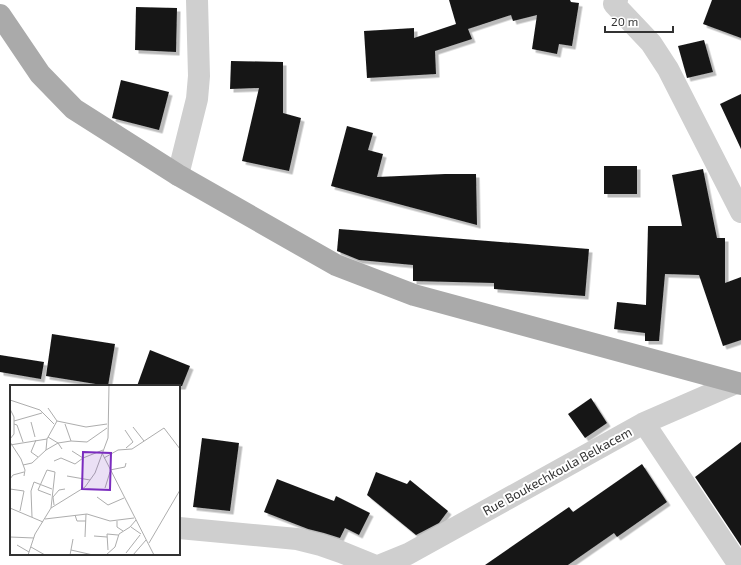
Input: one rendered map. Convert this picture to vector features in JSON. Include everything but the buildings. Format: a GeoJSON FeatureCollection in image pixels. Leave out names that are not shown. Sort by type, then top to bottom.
{"type":"FeatureCollection","features":[{"type":"Feature","properties":{"kind":"main road"},"geometry":{"type":"LineString","coordinates":[[0,15],[40,74],[74,109],[178,175],[336,265],[414,295],[738,383]]}},
{"type":"Feature","properties":{"kind":"street"},"geometry":{"type":"LineString","coordinates":[[178,175],[197,99],[199,76],[197,0]]}},
{"type":"Feature","properties":{"kind":"street"},"geometry":{"type":"LineString","coordinates":[[613,1],[652,43],[668,69],[741,212]]}},
{"type":"Feature","properties":{"kind":"street","name":"Rue Boukechkoula Belkacem"},"geometry":{"type":"LineString","coordinates":[[381,565],[409,560],[644,423],[738,383]]}},
{"type":"Feature","properties":{"kind":"street"},"geometry":{"type":"LineString","coordinates":[[644,423],[739,565]]}},
{"type":"Feature","properties":{"kind":"street"},"geometry":{"type":"LineString","coordinates":[[180,528],[297,539],[327,547],[373,565]]}}]}
